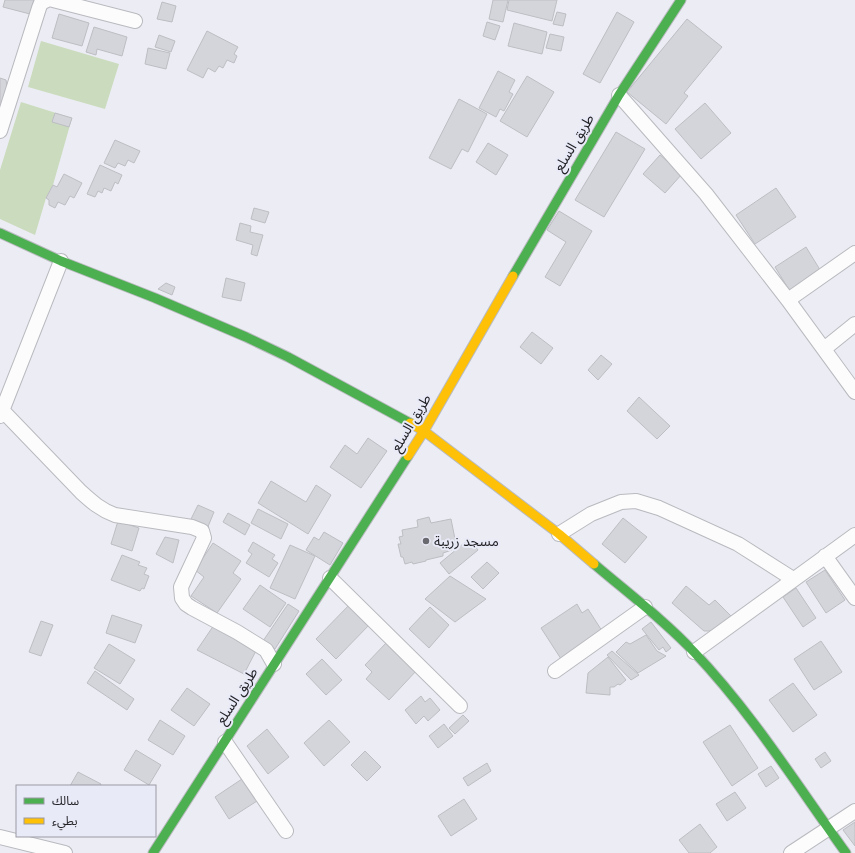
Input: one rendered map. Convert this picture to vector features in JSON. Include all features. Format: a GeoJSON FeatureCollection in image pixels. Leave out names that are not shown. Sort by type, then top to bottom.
{"type":"FeatureCollection","features":[{"type":"Feature","properties":{"kind":"street"},"geometry":{"type":"LineString","coordinates":[[0,131],[39,8],[41,3],[47,0]]}},
{"type":"Feature","properties":{"kind":"street"},"geometry":{"type":"LineString","coordinates":[[54,0],[135,21]]}},
{"type":"Feature","properties":{"kind":"street","name":"طريق السلع"},"geometry":{"type":"LineString","coordinates":[[153,853],[424,431],[549,213],[619,95],[681,0]]}},
{"type":"Feature","properties":{"kind":"street"},"geometry":{"type":"LineString","coordinates":[[619,95],[706,194],[788,300],[855,392]]}},
{"type":"Feature","properties":{"kind":"street"},"geometry":{"type":"LineString","coordinates":[[0,233],[60,261],[155,298],[246,337],[288,357],[424,431],[559,534],[645,607],[694,652],[738,702],[846,853]]}},
{"type":"Feature","properties":{"kind":"street"},"geometry":{"type":"LineString","coordinates":[[788,300],[855,253]]}},
{"type":"Feature","properties":{"kind":"street"},"geometry":{"type":"LineString","coordinates":[[60,261],[1,413],[81,492],[104,511],[115,515],[192,527],[202,531],[204,538],[181,587],[182,598],[186,604],[192,608],[237,632],[266,650],[274,664]]}},
{"type":"Feature","properties":{"kind":"street"},"geometry":{"type":"LineString","coordinates":[[824,349],[855,324]]}},
{"type":"Feature","properties":{"kind":"street"},"geometry":{"type":"LineString","coordinates":[[559,534],[591,514],[621,502],[636,501],[659,508],[738,544],[793,580]]}},
{"type":"Feature","properties":{"kind":"street"},"geometry":{"type":"LineString","coordinates":[[694,652],[855,535]]}},
{"type":"Feature","properties":{"kind":"street"},"geometry":{"type":"LineString","coordinates":[[825,556],[855,598]]}},
{"type":"Feature","properties":{"kind":"street"},"geometry":{"type":"LineString","coordinates":[[330,578],[460,706]]}},
{"type":"Feature","properties":{"kind":"street"},"geometry":{"type":"LineString","coordinates":[[555,671],[645,607]]}},
{"type":"Feature","properties":{"kind":"street"},"geometry":{"type":"LineString","coordinates":[[225,742],[286,831]]}},
{"type":"Feature","properties":{"kind":"street"},"geometry":{"type":"LineString","coordinates":[[791,853],[855,811]]}},
{"type":"Feature","properties":{"kind":"street"},"geometry":{"type":"LineString","coordinates":[[0,837],[65,853]]}},
{"type":"Feature","properties":{"kind":"green space"},"geometry":{"type":"Polygon","coordinates":[[[41,41],[119,64],[105,109],[28,87],[41,41]]]}},
{"type":"Feature","properties":{"kind":"green space"},"geometry":{"type":"Polygon","coordinates":[[[21,102],[72,118],[53,185],[46,198],[35,235],[0,219],[0,170],[21,102]]]}},
{"type":"Feature","properties":{"kind":"building"},"geometry":{"type":"Polygon","coordinates":[[[5,0],[34,0],[30,14],[3,7],[5,0]]]}},
{"type":"Feature","properties":{"kind":"building"},"geometry":{"type":"Polygon","coordinates":[[[493,0],[508,0],[503,22],[489,19],[493,0]]]}},
{"type":"Feature","properties":{"kind":"building"},"geometry":{"type":"Polygon","coordinates":[[[509,0],[557,0],[552,21],[507,10],[509,0]]]}},
{"type":"Feature","properties":{"kind":"building"},"geometry":{"type":"Polygon","coordinates":[[[162,2],[176,6],[172,22],[157,19],[162,2]]]}},
{"type":"Feature","properties":{"kind":"building"},"geometry":{"type":"Polygon","coordinates":[[[557,12],[566,14],[563,26],[553,24],[557,12]]]}},
{"type":"Feature","properties":{"kind":"building"},"geometry":{"type":"Polygon","coordinates":[[[617,12],[634,22],[600,83],[583,74],[617,12]]]}},
{"type":"Feature","properties":{"kind":"building"},"geometry":{"type":"Polygon","coordinates":[[[59,14],[89,23],[82,46],[52,38],[59,14]]]}},
{"type":"Feature","properties":{"kind":"building"},"geometry":{"type":"Polygon","coordinates":[[[687,19],[722,47],[684,93],[688,96],[666,124],[627,92],[687,19]]]}},
{"type":"Feature","properties":{"kind":"building"},"geometry":{"type":"Polygon","coordinates":[[[487,22],[500,26],[495,40],[483,36],[487,22]]]}},
{"type":"Feature","properties":{"kind":"building"},"geometry":{"type":"Polygon","coordinates":[[[514,23],[547,32],[542,54],[508,46],[514,23]]]}},
{"type":"Feature","properties":{"kind":"building"},"geometry":{"type":"Polygon","coordinates":[[[94,27],[127,37],[122,56],[97,49],[96,55],[86,52],[94,27]]]}},
{"type":"Feature","properties":{"kind":"building"},"geometry":{"type":"Polygon","coordinates":[[[207,31],[238,47],[234,54],[237,56],[234,63],[227,60],[223,68],[219,66],[215,72],[208,68],[203,78],[187,70],[207,31]]]}},
{"type":"Feature","properties":{"kind":"building"},"geometry":{"type":"Polygon","coordinates":[[[550,34],[564,37],[561,51],[546,48],[550,34]]]}},
{"type":"Feature","properties":{"kind":"building"},"geometry":{"type":"Polygon","coordinates":[[[159,35],[175,41],[171,52],[155,47],[159,35]]]}},
{"type":"Feature","properties":{"kind":"building"},"geometry":{"type":"Polygon","coordinates":[[[148,48],[170,53],[166,69],[145,64],[148,48]]]}},
{"type":"Feature","properties":{"kind":"building"},"geometry":{"type":"Polygon","coordinates":[[[498,71],[515,80],[509,92],[513,94],[504,111],[500,109],[496,117],[479,108],[498,71]]]}},
{"type":"Feature","properties":{"kind":"building"},"geometry":{"type":"Polygon","coordinates":[[[527,76],[554,92],[527,137],[500,121],[527,76]]]}},
{"type":"Feature","properties":{"kind":"building"},"geometry":{"type":"Polygon","coordinates":[[[0,78],[6,80],[7,87],[0,108],[0,78]]]}},
{"type":"Feature","properties":{"kind":"building"},"geometry":{"type":"Polygon","coordinates":[[[459,99],[487,114],[468,152],[462,149],[451,169],[429,158],[459,99]]]}},
{"type":"Feature","properties":{"kind":"building"},"geometry":{"type":"Polygon","coordinates":[[[705,103],[731,133],[701,159],[675,129],[705,103]]]}},
{"type":"Feature","properties":{"kind":"building"},"geometry":{"type":"Polygon","coordinates":[[[55,113],[72,118],[69,127],[52,122],[55,113]]]}},
{"type":"Feature","properties":{"kind":"building"},"geometry":{"type":"Polygon","coordinates":[[[616,132],[645,149],[604,217],[575,200],[616,132]]]}},
{"type":"Feature","properties":{"kind":"building"},"geometry":{"type":"Polygon","coordinates":[[[115,140],[140,151],[134,163],[128,160],[125,166],[118,163],[115,168],[104,163],[115,140]]]}},
{"type":"Feature","properties":{"kind":"building"},"geometry":{"type":"Polygon","coordinates":[[[488,143],[508,155],[496,175],[476,162],[488,143]]]}},
{"type":"Feature","properties":{"kind":"building"},"geometry":{"type":"Polygon","coordinates":[[[660,155],[682,174],[665,193],[643,174],[660,155]]]}},
{"type":"Feature","properties":{"kind":"building"},"geometry":{"type":"Polygon","coordinates":[[[100,165],[122,175],[118,184],[115,182],[111,191],[104,188],[102,193],[98,191],[95,197],[87,194],[100,165]]]}},
{"type":"Feature","properties":{"kind":"building"},"geometry":{"type":"Polygon","coordinates":[[[64,174],[82,183],[74,198],[70,196],[65,205],[58,202],[55,208],[49,205],[49,200],[46,198],[53,185],[57,187],[64,174]]]}},
{"type":"Feature","properties":{"kind":"building"},"geometry":{"type":"Polygon","coordinates":[[[776,188],[796,217],[755,244],[736,215],[776,188]]]}},
{"type":"Feature","properties":{"kind":"building"},"geometry":{"type":"Polygon","coordinates":[[[254,208],[269,212],[265,223],[251,219],[254,208]]]}},
{"type":"Feature","properties":{"kind":"building"},"geometry":{"type":"Polygon","coordinates":[[[559,211],[592,231],[560,286],[545,277],[566,242],[547,230],[559,211]]]}},
{"type":"Feature","properties":{"kind":"building"},"geometry":{"type":"Polygon","coordinates":[[[240,223],[251,226],[250,232],[263,235],[257,256],[251,254],[253,245],[236,240],[240,223]]]}},
{"type":"Feature","properties":{"kind":"building"},"geometry":{"type":"Polygon","coordinates":[[[806,247],[822,273],[791,293],[775,267],[806,247]]]}},
{"type":"Feature","properties":{"kind":"building"},"geometry":{"type":"Polygon","coordinates":[[[226,278],[245,283],[241,301],[222,297],[226,278]]]}},
{"type":"Feature","properties":{"kind":"building"},"geometry":{"type":"Polygon","coordinates":[[[166,283],[175,287],[172,295],[158,289],[166,283]]]}},
{"type":"Feature","properties":{"kind":"building"},"geometry":{"type":"Polygon","coordinates":[[[532,332],[553,348],[541,364],[520,347],[532,332]]]}},
{"type":"Feature","properties":{"kind":"building"},"geometry":{"type":"Polygon","coordinates":[[[601,355],[612,364],[598,380],[588,370],[601,355]]]}},
{"type":"Feature","properties":{"kind":"building"},"geometry":{"type":"Polygon","coordinates":[[[639,397],[670,426],[657,439],[627,411],[639,397]]]}},
{"type":"Feature","properties":{"kind":"building"},"geometry":{"type":"Polygon","coordinates":[[[368,438],[387,451],[361,488],[330,467],[345,445],[357,454],[368,438]]]}},
{"type":"Feature","properties":{"kind":"building"},"geometry":{"type":"Polygon","coordinates":[[[271,481],[306,502],[316,485],[331,495],[308,534],[258,503],[271,481]]]}},
{"type":"Feature","properties":{"kind":"building"},"geometry":{"type":"Polygon","coordinates":[[[198,505],[214,512],[207,529],[190,521],[198,505]]]}},
{"type":"Feature","properties":{"kind":"building"},"geometry":{"type":"Polygon","coordinates":[[[258,509],[288,524],[281,539],[251,523],[258,509]]]}},
{"type":"Feature","properties":{"kind":"building"},"geometry":{"type":"Polygon","coordinates":[[[228,513],[250,525],[245,535],[223,522],[228,513]]]}},
{"type":"Feature","properties":{"kind":"building"},"geometry":{"type":"Polygon","coordinates":[[[429,517],[431,523],[451,519],[456,544],[451,545],[452,550],[443,553],[443,556],[413,564],[412,562],[405,564],[403,557],[401,557],[398,544],[401,544],[399,537],[403,536],[402,530],[418,527],[417,520],[429,517]]]}},
{"type":"Feature","properties":{"kind":"building"},"geometry":{"type":"Polygon","coordinates":[[[623,518],[647,537],[625,563],[602,544],[623,518]]]}},
{"type":"Feature","properties":{"kind":"building"},"geometry":{"type":"Polygon","coordinates":[[[118,521],[139,528],[132,551],[111,544],[118,521]]]}},
{"type":"Feature","properties":{"kind":"building"},"geometry":{"type":"Polygon","coordinates":[[[324,532],[343,543],[330,565],[306,550],[314,537],[319,540],[324,532]]]}},
{"type":"Feature","properties":{"kind":"building"},"geometry":{"type":"Polygon","coordinates":[[[165,537],[179,540],[173,563],[156,554],[165,537]]]}},
{"type":"Feature","properties":{"kind":"building"},"geometry":{"type":"Polygon","coordinates":[[[469,539],[478,550],[449,574],[440,563],[469,539]]]}},
{"type":"Feature","properties":{"kind":"building"},"geometry":{"type":"Polygon","coordinates":[[[253,542],[275,555],[272,559],[278,563],[269,577],[246,563],[252,554],[248,551],[253,542]]]}},
{"type":"Feature","properties":{"kind":"building"},"geometry":{"type":"Polygon","coordinates":[[[213,543],[241,561],[233,573],[241,579],[217,613],[191,596],[204,577],[195,570],[213,543]]]}},
{"type":"Feature","properties":{"kind":"building"},"geometry":{"type":"Polygon","coordinates":[[[290,545],[315,556],[295,599],[270,588],[290,545]]]}},
{"type":"Feature","properties":{"kind":"building"},"geometry":{"type":"Polygon","coordinates":[[[122,555],[140,562],[138,565],[147,568],[144,574],[149,576],[144,589],[142,588],[140,591],[111,580],[122,555]]]}},
{"type":"Feature","properties":{"kind":"building"},"geometry":{"type":"Polygon","coordinates":[[[487,562],[499,573],[483,589],[471,577],[487,562]]]}},
{"type":"Feature","properties":{"kind":"building"},"geometry":{"type":"Polygon","coordinates":[[[825,570],[845,600],[826,613],[806,582],[825,570]]]}},
{"type":"Feature","properties":{"kind":"building"},"geometry":{"type":"Polygon","coordinates":[[[450,576],[486,599],[455,622],[425,599],[450,576]]]}},
{"type":"Feature","properties":{"kind":"building"},"geometry":{"type":"Polygon","coordinates":[[[260,585],[286,603],[270,627],[243,609],[260,585]]]}},
{"type":"Feature","properties":{"kind":"building"},"geometry":{"type":"Polygon","coordinates":[[[686,586],[709,605],[715,600],[731,616],[712,631],[704,631],[672,603],[686,586]]]}},
{"type":"Feature","properties":{"kind":"building"},"geometry":{"type":"Polygon","coordinates":[[[796,588],[816,618],[803,627],[783,597],[796,588]]]}},
{"type":"Feature","properties":{"kind":"building"},"geometry":{"type":"Polygon","coordinates":[[[351,603],[371,623],[336,659],[316,639],[351,603]]]}},
{"type":"Feature","properties":{"kind":"building"},"geometry":{"type":"Polygon","coordinates":[[[288,604],[299,611],[275,649],[263,641],[288,604]]]}},
{"type":"Feature","properties":{"kind":"building"},"geometry":{"type":"Polygon","coordinates":[[[577,604],[582,613],[588,609],[604,634],[563,662],[541,628],[577,604]]]}},
{"type":"Feature","properties":{"kind":"building"},"geometry":{"type":"Polygon","coordinates":[[[430,607],[449,625],[429,648],[409,629],[430,607]]]}},
{"type":"Feature","properties":{"kind":"building"},"geometry":{"type":"Polygon","coordinates":[[[112,615],[142,625],[135,643],[106,633],[112,615]]]}},
{"type":"Feature","properties":{"kind":"building"},"geometry":{"type":"Polygon","coordinates":[[[41,621],[53,625],[41,656],[29,652],[41,621]]]}},
{"type":"Feature","properties":{"kind":"building"},"geometry":{"type":"Polygon","coordinates":[[[651,622],[671,648],[666,652],[663,647],[659,650],[642,629],[651,622]]]}},
{"type":"Feature","properties":{"kind":"building"},"geometry":{"type":"Polygon","coordinates":[[[214,625],[258,647],[244,674],[197,650],[214,625]]]}},
{"type":"Feature","properties":{"kind":"building"},"geometry":{"type":"Polygon","coordinates":[[[646,635],[657,651],[666,656],[638,673],[616,652],[626,642],[630,644],[646,635]]]}},
{"type":"Feature","properties":{"kind":"building"},"geometry":{"type":"Polygon","coordinates":[[[821,641],[842,672],[814,690],[794,659],[821,641]]]}},
{"type":"Feature","properties":{"kind":"building"},"geometry":{"type":"Polygon","coordinates":[[[387,642],[417,670],[389,700],[366,679],[372,672],[365,665],[387,642]]]}},
{"type":"Feature","properties":{"kind":"building"},"geometry":{"type":"Polygon","coordinates":[[[109,644],[135,660],[120,684],[94,668],[109,644]]]}},
{"type":"Feature","properties":{"kind":"building"},"geometry":{"type":"Polygon","coordinates":[[[612,651],[639,675],[631,680],[607,655],[612,651]]]}},
{"type":"Feature","properties":{"kind":"building"},"geometry":{"type":"Polygon","coordinates":[[[608,657],[626,680],[620,685],[618,684],[614,687],[610,687],[610,695],[586,693],[588,673],[608,657]]]}},
{"type":"Feature","properties":{"kind":"building"},"geometry":{"type":"Polygon","coordinates":[[[322,659],[342,680],[326,695],[306,674],[322,659]]]}},
{"type":"Feature","properties":{"kind":"building"},"geometry":{"type":"Polygon","coordinates":[[[95,671],[134,699],[127,710],[87,683],[95,671]]]}},
{"type":"Feature","properties":{"kind":"building"},"geometry":{"type":"Polygon","coordinates":[[[793,683],[817,715],[793,732],[769,700],[793,683]]]}},
{"type":"Feature","properties":{"kind":"building"},"geometry":{"type":"Polygon","coordinates":[[[187,688],[210,704],[194,726],[171,710],[187,688]]]}},
{"type":"Feature","properties":{"kind":"building"},"geometry":{"type":"Polygon","coordinates":[[[421,696],[425,702],[430,698],[440,710],[428,721],[424,716],[416,724],[405,710],[421,696]]]}},
{"type":"Feature","properties":{"kind":"building"},"geometry":{"type":"Polygon","coordinates":[[[463,715],[469,721],[455,734],[449,728],[463,715]]]}},
{"type":"Feature","properties":{"kind":"building"},"geometry":{"type":"Polygon","coordinates":[[[160,720],[185,736],[173,755],[148,740],[160,720]]]}},
{"type":"Feature","properties":{"kind":"building"},"geometry":{"type":"Polygon","coordinates":[[[329,720],[350,742],[324,766],[304,743],[329,720]]]}},
{"type":"Feature","properties":{"kind":"building"},"geometry":{"type":"Polygon","coordinates":[[[444,724],[453,736],[438,748],[429,736],[444,724]]]}},
{"type":"Feature","properties":{"kind":"building"},"geometry":{"type":"Polygon","coordinates":[[[730,725],[758,768],[732,786],[703,742],[730,725]]]}},
{"type":"Feature","properties":{"kind":"building"},"geometry":{"type":"Polygon","coordinates":[[[267,729],[289,757],[268,774],[247,746],[267,729]]]}},
{"type":"Feature","properties":{"kind":"building"},"geometry":{"type":"Polygon","coordinates":[[[136,750],[161,765],[149,785],[124,770],[136,750]]]}},
{"type":"Feature","properties":{"kind":"building"},"geometry":{"type":"Polygon","coordinates":[[[365,751],[381,767],[367,781],[351,765],[365,751]]]}},
{"type":"Feature","properties":{"kind":"building"},"geometry":{"type":"Polygon","coordinates":[[[825,752],[831,761],[821,768],[815,759],[825,752]]]}},
{"type":"Feature","properties":{"kind":"building"},"geometry":{"type":"Polygon","coordinates":[[[487,763],[491,771],[468,786],[463,778],[487,763]]]}},
{"type":"Feature","properties":{"kind":"building"},"geometry":{"type":"Polygon","coordinates":[[[771,766],[779,778],[766,787],[758,774],[771,766]]]}},
{"type":"Feature","properties":{"kind":"building"},"geometry":{"type":"Polygon","coordinates":[[[78,772],[101,784],[100,785],[71,785],[78,772]]]}},
{"type":"Feature","properties":{"kind":"building"},"geometry":{"type":"Polygon","coordinates":[[[242,779],[257,801],[229,819],[215,797],[242,779]]]}},
{"type":"Feature","properties":{"kind":"building"},"geometry":{"type":"Polygon","coordinates":[[[735,792],[746,808],[727,821],[716,804],[735,792]]]}},
{"type":"Feature","properties":{"kind":"building"},"geometry":{"type":"Polygon","coordinates":[[[464,799],[477,819],[451,836],[438,816],[464,799]]]}},
{"type":"Feature","properties":{"kind":"building"},"geometry":{"type":"Polygon","coordinates":[[[855,822],[855,846],[843,830],[855,822]]]}},
{"type":"Feature","properties":{"kind":"building"},"geometry":{"type":"Polygon","coordinates":[[[700,824],[717,847],[710,853],[689,853],[679,840],[700,824]]]}},
{"type":"Feature","properties":{"kind":"traffic: fast"},"geometry":{"type":"LineString","coordinates":[[513,276],[619,95],[681,0]]}},
{"type":"Feature","properties":{"kind":"traffic: fast"},"geometry":{"type":"LineString","coordinates":[[0,233],[61,261],[155,298],[246,337],[288,357],[410,423]]}},
{"type":"Feature","properties":{"kind":"traffic: fast"},"geometry":{"type":"LineString","coordinates":[[153,853],[408,456]]}},
{"type":"Feature","properties":{"kind":"traffic: fast"},"geometry":{"type":"LineString","coordinates":[[594,564],[646,607],[682,640],[715,675],[755,724],[846,853]]}},
{"type":"Feature","properties":{"kind":"traffic: slow"},"geometry":{"type":"LineString","coordinates":[[408,456],[424,431],[513,276]]}},
{"type":"Feature","properties":{"kind":"traffic: slow"},"geometry":{"type":"LineString","coordinates":[[410,423],[424,431],[559,534],[594,564]]}},
{"type":"Feature","properties":{"kind":"place","name":"مسجد زريبة"},"geometry":{"type":"Point","coordinates":[426,541]}}]}
